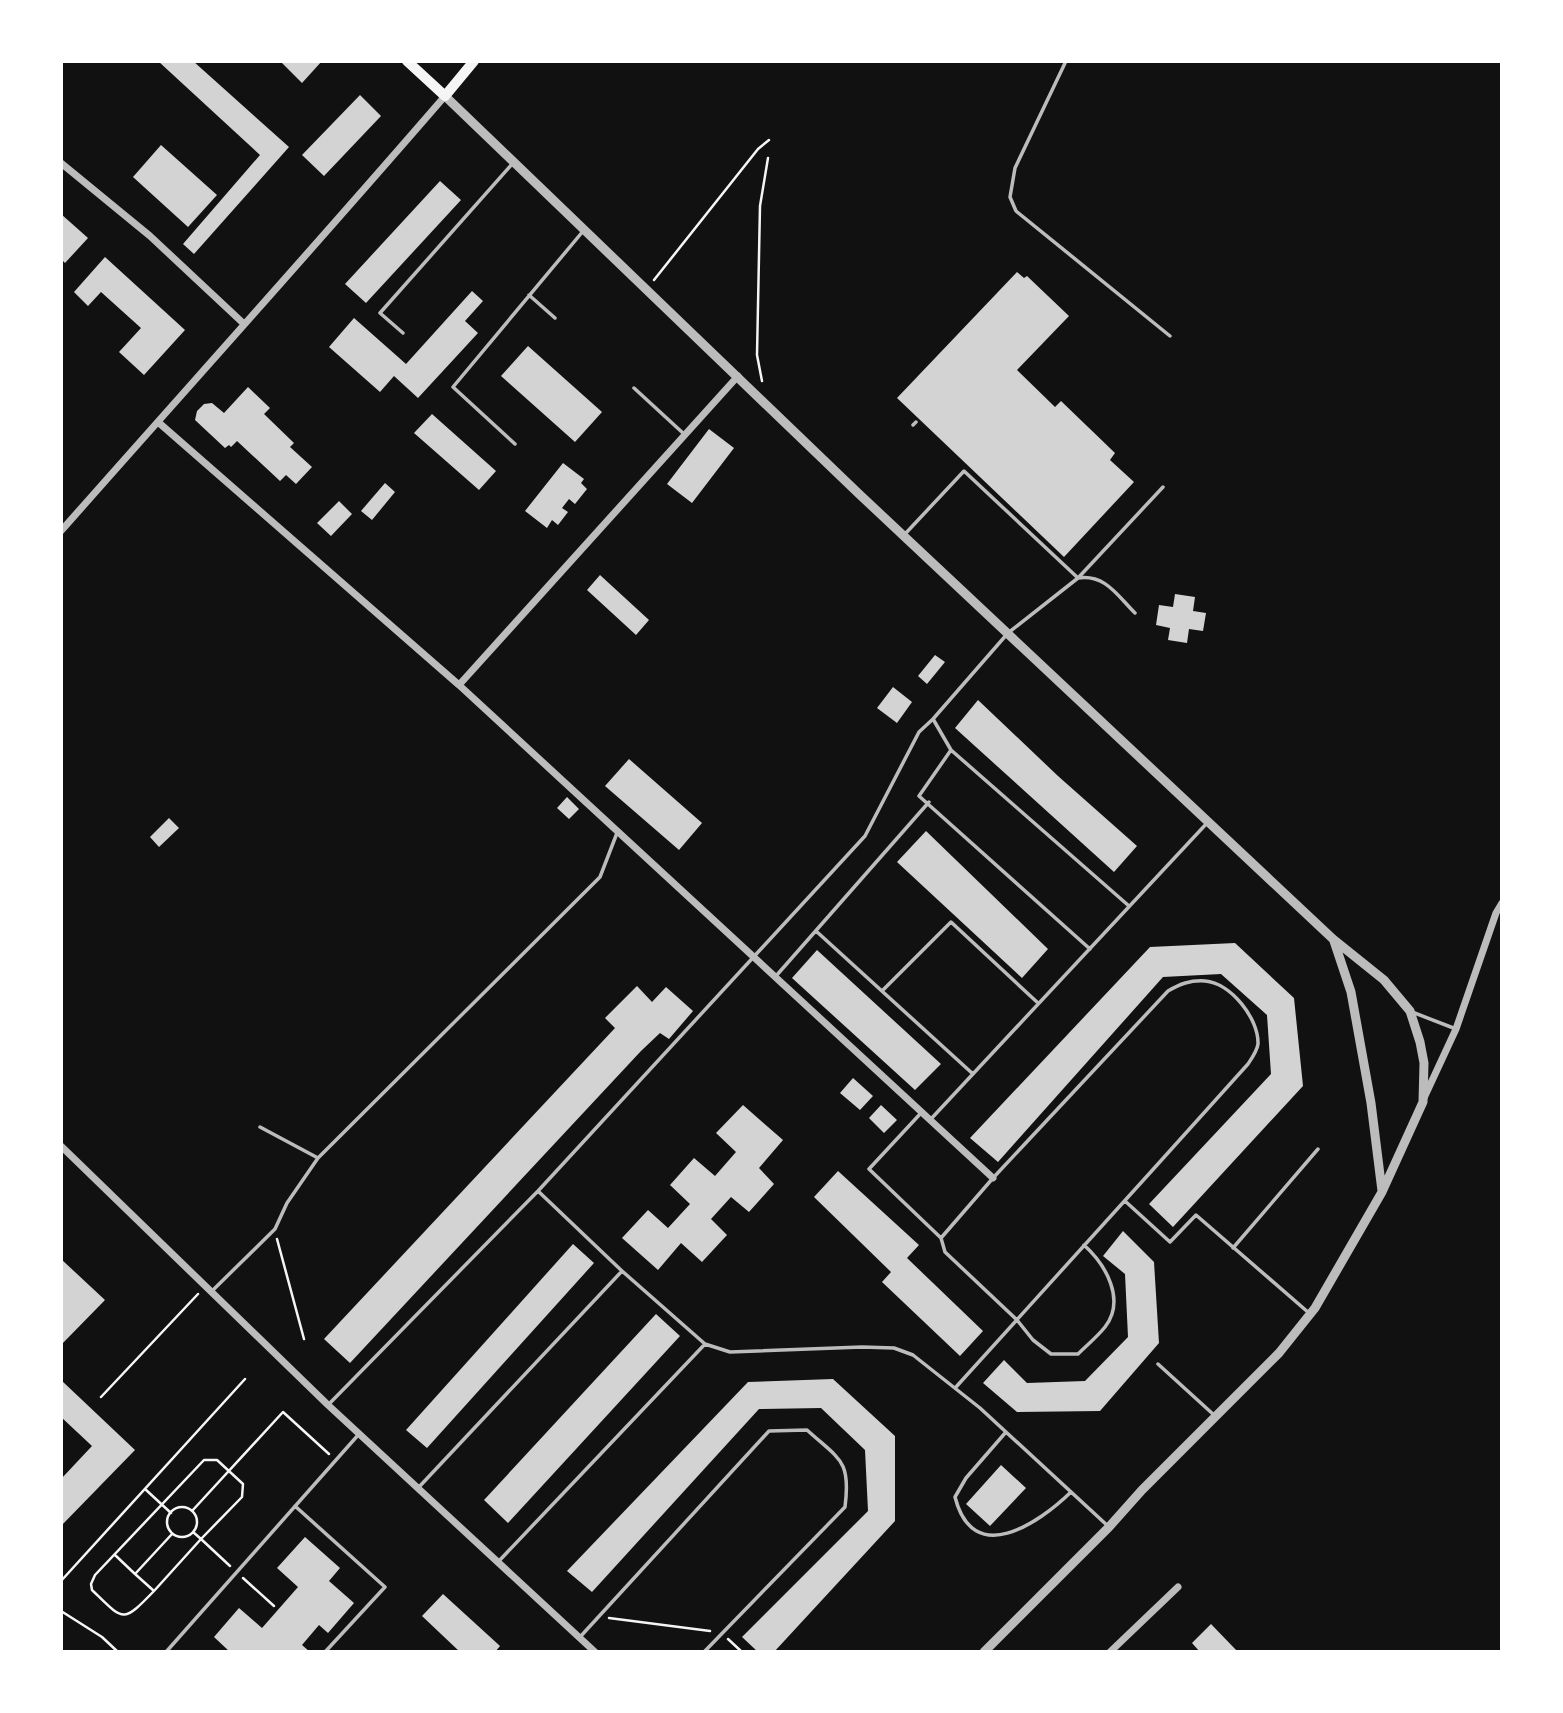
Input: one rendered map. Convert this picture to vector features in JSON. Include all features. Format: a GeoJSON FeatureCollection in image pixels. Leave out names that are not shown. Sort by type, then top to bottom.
{"type":"FeatureCollection","features":[{"type":"Feature","properties":{"kind":"main road"},"geometry":{"type":"LineString","coordinates":[[407,61],[445,96],[474,61]]}},
{"type":"Feature","properties":{"kind":"street"},"geometry":{"type":"LineString","coordinates":[[61,531],[243,323],[300,264],[445,96],[903,535],[1333,939],[1384,980],[1410,1011],[1420,1042],[1424,1063],[1423,1102]]}},
{"type":"Feature","properties":{"kind":"street"},"geometry":{"type":"LineString","coordinates":[[61,163],[150,236],[243,323]]}},
{"type":"Feature","properties":{"kind":"street"},"geometry":{"type":"LineString","coordinates":[[459,685],[738,376]]}},
{"type":"Feature","properties":{"kind":"street"},"geometry":{"type":"LineString","coordinates":[[158,422],[459,685],[993,1178]]}},
{"type":"Feature","properties":{"kind":"street"},"geometry":{"type":"LineString","coordinates":[[984,1652],[1279,1353],[1310,1314],[1339,1269],[1382,1192],[1456,1029],[1496,913],[1502,903]]}},
{"type":"Feature","properties":{"kind":"street"},"geometry":{"type":"LineString","coordinates":[[1333,939],[1351,992],[1371,1103],[1382,1192]]}},
{"type":"Feature","properties":{"kind":"street"},"geometry":{"type":"LineString","coordinates":[[61,1146],[328,1405],[595,1652]]}},
{"type":"Feature","properties":{"kind":"street"},"geometry":{"type":"LineString","coordinates":[[1110,1652],[1178,1587]]}},
{"type":"Feature","properties":{"kind":"lane"},"geometry":{"type":"LineString","coordinates":[[1066,61],[1015,168],[1010,197],[1017,211],[1170,335]]}},
{"type":"Feature","properties":{"kind":"lane"},"geometry":{"type":"LineString","coordinates":[[403,333],[380,313],[514,162]]}},
{"type":"Feature","properties":{"kind":"lane"},"geometry":{"type":"LineString","coordinates":[[515,444],[453,387],[584,230]]}},
{"type":"Feature","properties":{"kind":"lane"},"geometry":{"type":"LineString","coordinates":[[529,295],[555,318]]}},
{"type":"Feature","properties":{"kind":"lane"},"geometry":{"type":"LineString","coordinates":[[634,388],[684,434]]}},
{"type":"Feature","properties":{"kind":"lane"},"geometry":{"type":"LineString","coordinates":[[903,535],[964,471],[1078,578]]}},
{"type":"Feature","properties":{"kind":"lane"},"geometry":{"type":"LineString","coordinates":[[328,1405],[538,1191],[865,836],[919,732],[1008,633],[1078,578],[1163,487]]}},
{"type":"Feature","properties":{"kind":"lane"},"geometry":{"type":"LineString","coordinates":[[1078,578],[1092,576],[1103,581],[1135,612]]}},
{"type":"Feature","properties":{"kind":"lane"},"geometry":{"type":"LineString","coordinates":[[933,719],[951,750],[1129,906]]}},
{"type":"Feature","properties":{"kind":"lane"},"geometry":{"type":"LineString","coordinates":[[951,750],[919,796],[929,802],[1090,949]]}},
{"type":"Feature","properties":{"kind":"lane"},"geometry":{"type":"LineString","coordinates":[[776,976],[929,802]]}},
{"type":"Feature","properties":{"kind":"lane"},"geometry":{"type":"LineString","coordinates":[[930,1120],[1208,821]]}},
{"type":"Feature","properties":{"kind":"lane"},"geometry":{"type":"LineString","coordinates":[[208,1289],[275,1229],[287,1203],[318,1158],[600,877],[617,831]]}},
{"type":"Feature","properties":{"kind":"lane"},"geometry":{"type":"LineString","coordinates":[[883,990],[951,922],[1038,1003]]}},
{"type":"Feature","properties":{"kind":"lane"},"geometry":{"type":"LineString","coordinates":[[816,930],[973,1074]]}},
{"type":"Feature","properties":{"kind":"lane"},"geometry":{"type":"LineString","coordinates":[[941,1238],[993,1178],[1168,991],[1184,982],[1207,981],[1222,988],[1247,1009],[1255,1025],[1258,1047],[1248,1064],[956,1387]]}},
{"type":"Feature","properties":{"kind":"lane"},"geometry":{"type":"LineString","coordinates":[[1410,1011],[1456,1029]]}},
{"type":"Feature","properties":{"kind":"lane"},"geometry":{"type":"LineString","coordinates":[[922,1112],[869,1170],[941,1238],[944,1252],[1017,1320],[1033,1340],[1051,1354],[1078,1354],[1106,1326],[1115,1309],[1112,1286],[1098,1257],[1084,1245]]}},
{"type":"Feature","properties":{"kind":"lane"},"geometry":{"type":"LineString","coordinates":[[260,1127],[318,1158]]}},
{"type":"Feature","properties":{"kind":"lane"},"geometry":{"type":"LineString","coordinates":[[1233,1248],[1318,1149]]}},
{"type":"Feature","properties":{"kind":"lane"},"geometry":{"type":"LineString","coordinates":[[538,1191],[705,1345],[730,1352],[894,1348],[913,1355],[956,1387],[1109,1527]]}},
{"type":"Feature","properties":{"kind":"lane"},"geometry":{"type":"LineString","coordinates":[[1125,1201],[1170,1242],[1196,1215],[1310,1314]]}},
{"type":"Feature","properties":{"kind":"lane"},"geometry":{"type":"LineString","coordinates":[[419,1487],[622,1271]]}},
{"type":"Feature","properties":{"kind":"lane"},"geometry":{"type":"LineString","coordinates":[[498,1562],[705,1345]]}},
{"type":"Feature","properties":{"kind":"lane"},"geometry":{"type":"LineString","coordinates":[[1158,1364],[1216,1417]]}},
{"type":"Feature","properties":{"kind":"lane"},"geometry":{"type":"LineString","coordinates":[[578,1638],[769,1431],[807,1430],[842,1461],[848,1484],[845,1507],[704,1652]]}},
{"type":"Feature","properties":{"kind":"lane"},"geometry":{"type":"LineString","coordinates":[[1006,1432],[966,1478],[955,1497],[960,1516],[978,1533],[998,1536],[1025,1528],[1055,1508],[1071,1492]]}},
{"type":"Feature","properties":{"kind":"lane"},"geometry":{"type":"LineString","coordinates":[[166,1652],[359,1434]]}},
{"type":"Feature","properties":{"kind":"lane"},"geometry":{"type":"LineString","coordinates":[[295,1506],[386,1587],[325,1652]]}},
{"type":"Feature","properties":{"kind":"path"},"geometry":{"type":"LineString","coordinates":[[646,290],[758,149],[769,140]]}},
{"type":"Feature","properties":{"kind":"path"},"geometry":{"type":"LineString","coordinates":[[758,395],[763,386],[757,355],[760,206],[768,159]]}},
{"type":"Feature","properties":{"kind":"path"},"geometry":{"type":"LineString","coordinates":[[275,1229],[304,1339]]}},
{"type":"Feature","properties":{"kind":"path"},"geometry":{"type":"LineString","coordinates":[[101,1397],[208,1289]]}},
{"type":"Feature","properties":{"kind":"path"},"geometry":{"type":"LineString","coordinates":[[61,1581],[245,1378]]}},
{"type":"Feature","properties":{"kind":"path"},"geometry":{"type":"LineString","coordinates":[[192,1511],[283,1412],[336,1460]]}},
{"type":"Feature","properties":{"kind":"path"},"geometry":{"type":"LineString","coordinates":[[204,1460],[217,1460],[243,1484],[242,1497],[154,1591],[131,1615],[118,1615],[92,1590],[91,1584],[95,1575],[162,1505],[204,1460]]}},
{"type":"Feature","properties":{"kind":"path"},"geometry":{"type":"LineString","coordinates":[[145,1489],[171,1513]]}},
{"type":"Feature","properties":{"kind":"path"},"geometry":{"type":"LineString","coordinates":[[180,1507],[192,1511],[197,1523],[193,1532],[185,1537],[172,1534],[167,1521],[171,1513],[180,1507]]}},
{"type":"Feature","properties":{"kind":"path"},"geometry":{"type":"LineString","coordinates":[[193,1532],[274,1606]]}},
{"type":"Feature","properties":{"kind":"path"},"geometry":{"type":"LineString","coordinates":[[135,1574],[172,1534]]}},
{"type":"Feature","properties":{"kind":"path"},"geometry":{"type":"LineString","coordinates":[[114,1555],[154,1591]]}},
{"type":"Feature","properties":{"kind":"path"},"geometry":{"type":"LineString","coordinates":[[61,1611],[102,1637],[118,1652]]}},
{"type":"Feature","properties":{"kind":"path"},"geometry":{"type":"LineString","coordinates":[[598,1617],[722,1633],[742,1652]]}},
{"type":"Feature","properties":{"kind":"building"},"geometry":{"type":"Polygon","coordinates":[[[158,61],[193,61],[289,147],[194,254],[183,244],[260,155],[158,61]]]}},
{"type":"Feature","properties":{"kind":"building"},"geometry":{"type":"Polygon","coordinates":[[[280,61],[322,61],[302,83],[280,61]]]}},
{"type":"Feature","properties":{"kind":"building"},"geometry":{"type":"Polygon","coordinates":[[[360,95],[381,116],[324,176],[302,155],[360,95]]]}},
{"type":"Feature","properties":{"kind":"building"},"geometry":{"type":"Polygon","coordinates":[[[161,145],[217,195],[188,227],[133,177],[161,145]]]}},
{"type":"Feature","properties":{"kind":"building"},"geometry":{"type":"Polygon","coordinates":[[[440,181],[461,200],[366,303],[345,284],[440,181]]]}},
{"type":"Feature","properties":{"kind":"building"},"geometry":{"type":"Polygon","coordinates":[[[61,214],[88,238],[65,263],[61,259],[61,214]]]}},
{"type":"Feature","properties":{"kind":"building"},"geometry":{"type":"Polygon","coordinates":[[[105,257],[185,330],[144,375],[119,352],[141,328],[101,292],[88,306],[74,292],[105,257]]]}},
{"type":"Feature","properties":{"kind":"building"},"geometry":{"type":"Polygon","coordinates":[[[1017,272],[1024,278],[1027,276],[1069,316],[1017,370],[1055,407],[1061,401],[1115,453],[1110,460],[1134,482],[1064,557],[897,398],[1017,272]]]}},
{"type":"Feature","properties":{"kind":"building"},"geometry":{"type":"Polygon","coordinates":[[[472,291],[483,301],[465,321],[478,333],[418,398],[394,376],[380,392],[329,347],[354,318],[406,364],[472,291]]]}},
{"type":"Feature","properties":{"kind":"building"},"geometry":{"type":"Polygon","coordinates":[[[528,346],[602,412],[575,442],[501,376],[528,346]]]}},
{"type":"Feature","properties":{"kind":"building"},"geometry":{"type":"Polygon","coordinates":[[[248,387],[270,408],[264,414],[294,443],[290,447],[312,467],[296,484],[286,475],[280,481],[237,441],[231,447],[229,445],[225,448],[195,420],[197,411],[204,404],[212,403],[224,413],[248,387]]]}},
{"type":"Feature","properties":{"kind":"building"},"geometry":{"type":"Polygon","coordinates":[[[432,414],[496,471],[479,490],[414,433],[432,414]]]}},
{"type":"Feature","properties":{"kind":"building"},"geometry":{"type":"Polygon","coordinates":[[[709,429],[734,448],[692,503],[667,484],[709,429]]]}},
{"type":"Feature","properties":{"kind":"building"},"geometry":{"type":"Polygon","coordinates":[[[563,463],[584,479],[581,483],[587,489],[575,504],[569,499],[562,508],[568,512],[558,525],[552,520],[547,528],[525,511],[563,463]]]}},
{"type":"Feature","properties":{"kind":"building"},"geometry":{"type":"Polygon","coordinates":[[[385,483],[395,492],[372,520],[361,511],[385,483]]]}},
{"type":"Feature","properties":{"kind":"building"},"geometry":{"type":"Polygon","coordinates":[[[339,501],[352,514],[331,536],[317,523],[339,501]]]}},
{"type":"Feature","properties":{"kind":"building"},"geometry":{"type":"Polygon","coordinates":[[[600,575],[649,620],[636,635],[587,590],[600,575]]]}},
{"type":"Feature","properties":{"kind":"building"},"geometry":{"type":"Polygon","coordinates":[[[1175,594],[1195,597],[1193,611],[1206,613],[1203,631],[1189,629],[1187,643],[1168,640],[1170,628],[1156,625],[1159,605],[1173,607],[1175,594]]]}},
{"type":"Feature","properties":{"kind":"building"},"geometry":{"type":"Polygon","coordinates":[[[935,655],[945,662],[927,684],[918,676],[935,655]]]}},
{"type":"Feature","properties":{"kind":"building"},"geometry":{"type":"Polygon","coordinates":[[[893,687],[912,702],[897,723],[877,708],[893,687]]]}},
{"type":"Feature","properties":{"kind":"building"},"geometry":{"type":"Polygon","coordinates":[[[978,700],[1137,846],[1114,872],[955,728],[978,700]]]}},
{"type":"Feature","properties":{"kind":"building"},"geometry":{"type":"Polygon","coordinates":[[[629,759],[702,823],[679,850],[605,786],[629,759]]]}},
{"type":"Feature","properties":{"kind":"building"},"geometry":{"type":"Polygon","coordinates":[[[567,797],[579,809],[569,819],[557,808],[567,797]]]}},
{"type":"Feature","properties":{"kind":"building"},"geometry":{"type":"Polygon","coordinates":[[[169,818],[179,828],[159,847],[150,837],[169,818]]]}},
{"type":"Feature","properties":{"kind":"building"},"geometry":{"type":"Polygon","coordinates":[[[926,831],[1048,949],[1022,978],[897,862],[926,831]]]}},
{"type":"Feature","properties":{"kind":"building"},"geometry":{"type":"Polygon","coordinates":[[[1235,943],[1294,998],[1303,1086],[1173,1227],[1149,1204],[1271,1074],[1267,1015],[1221,974],[1163,977],[998,1162],[970,1138],[1150,947],[1235,943]]]}},
{"type":"Feature","properties":{"kind":"building"},"geometry":{"type":"Polygon","coordinates":[[[817,950],[941,1064],[915,1090],[792,978],[817,950]]]}},
{"type":"Feature","properties":{"kind":"building"},"geometry":{"type":"Polygon","coordinates":[[[637,986],[652,1002],[666,987],[693,1011],[669,1039],[660,1033],[641,1051],[350,1363],[324,1339],[615,1028],[605,1018],[637,986]]]}},
{"type":"Feature","properties":{"kind":"building"},"geometry":{"type":"Polygon","coordinates":[[[853,1078],[873,1096],[860,1110],[840,1093],[853,1078]]]}},
{"type":"Feature","properties":{"kind":"building"},"geometry":{"type":"Polygon","coordinates":[[[743,1105],[783,1140],[759,1168],[774,1184],[749,1212],[731,1197],[711,1219],[727,1235],[702,1262],[681,1243],[658,1270],[622,1238],[648,1210],[668,1228],[690,1204],[670,1185],[694,1158],[715,1176],[736,1152],[716,1133],[743,1105]]]}},
{"type":"Feature","properties":{"kind":"building"},"geometry":{"type":"Polygon","coordinates":[[[881,1105],[897,1120],[884,1133],[869,1118],[881,1105]]]}},
{"type":"Feature","properties":{"kind":"building"},"geometry":{"type":"Polygon","coordinates":[[[838,1171],[919,1245],[907,1258],[983,1331],[960,1356],[882,1282],[891,1272],[814,1197],[838,1171]]]}},
{"type":"Feature","properties":{"kind":"building"},"geometry":{"type":"Polygon","coordinates":[[[1123,1231],[1154,1262],[1159,1343],[1100,1411],[1017,1412],[983,1383],[1004,1360],[1027,1383],[1085,1381],[1128,1337],[1125,1274],[1103,1256],[1123,1231]]]}},
{"type":"Feature","properties":{"kind":"building"},"geometry":{"type":"Polygon","coordinates":[[[573,1244],[594,1263],[427,1448],[406,1430],[573,1244]]]}},
{"type":"Feature","properties":{"kind":"building"},"geometry":{"type":"Polygon","coordinates":[[[61,1259],[105,1300],[61,1345],[61,1259]]]}},
{"type":"Feature","properties":{"kind":"building"},"geometry":{"type":"Polygon","coordinates":[[[656,1314],[680,1336],[508,1523],[484,1500],[656,1314]]]}},
{"type":"Feature","properties":{"kind":"building"},"geometry":{"type":"Polygon","coordinates":[[[833,1379],[895,1436],[895,1521],[774,1652],[758,1652],[742,1637],[868,1511],[865,1450],[821,1408],[759,1409],[592,1592],[567,1571],[748,1382],[833,1379]]]}},
{"type":"Feature","properties":{"kind":"building"},"geometry":{"type":"Polygon","coordinates":[[[61,1380],[135,1450],[61,1526],[61,1479],[92,1446],[61,1417],[61,1380]]]}},
{"type":"Feature","properties":{"kind":"building"},"geometry":{"type":"Polygon","coordinates":[[[1001,1465],[1026,1488],[990,1526],[966,1504],[1001,1465]]]}},
{"type":"Feature","properties":{"kind":"building"},"geometry":{"type":"Polygon","coordinates":[[[305,1537],[340,1568],[329,1581],[354,1603],[328,1633],[319,1625],[302,1645],[310,1652],[230,1652],[214,1637],[239,1608],[262,1628],[298,1587],[277,1568],[305,1537]]]}},
{"type":"Feature","properties":{"kind":"building"},"geometry":{"type":"Polygon","coordinates":[[[443,1594],[500,1646],[495,1652],[460,1652],[422,1616],[443,1594]]]}},
{"type":"Feature","properties":{"kind":"building"},"geometry":{"type":"Polygon","coordinates":[[[1211,1624],[1238,1652],[1200,1652],[1192,1643],[1211,1624]]]}}]}
